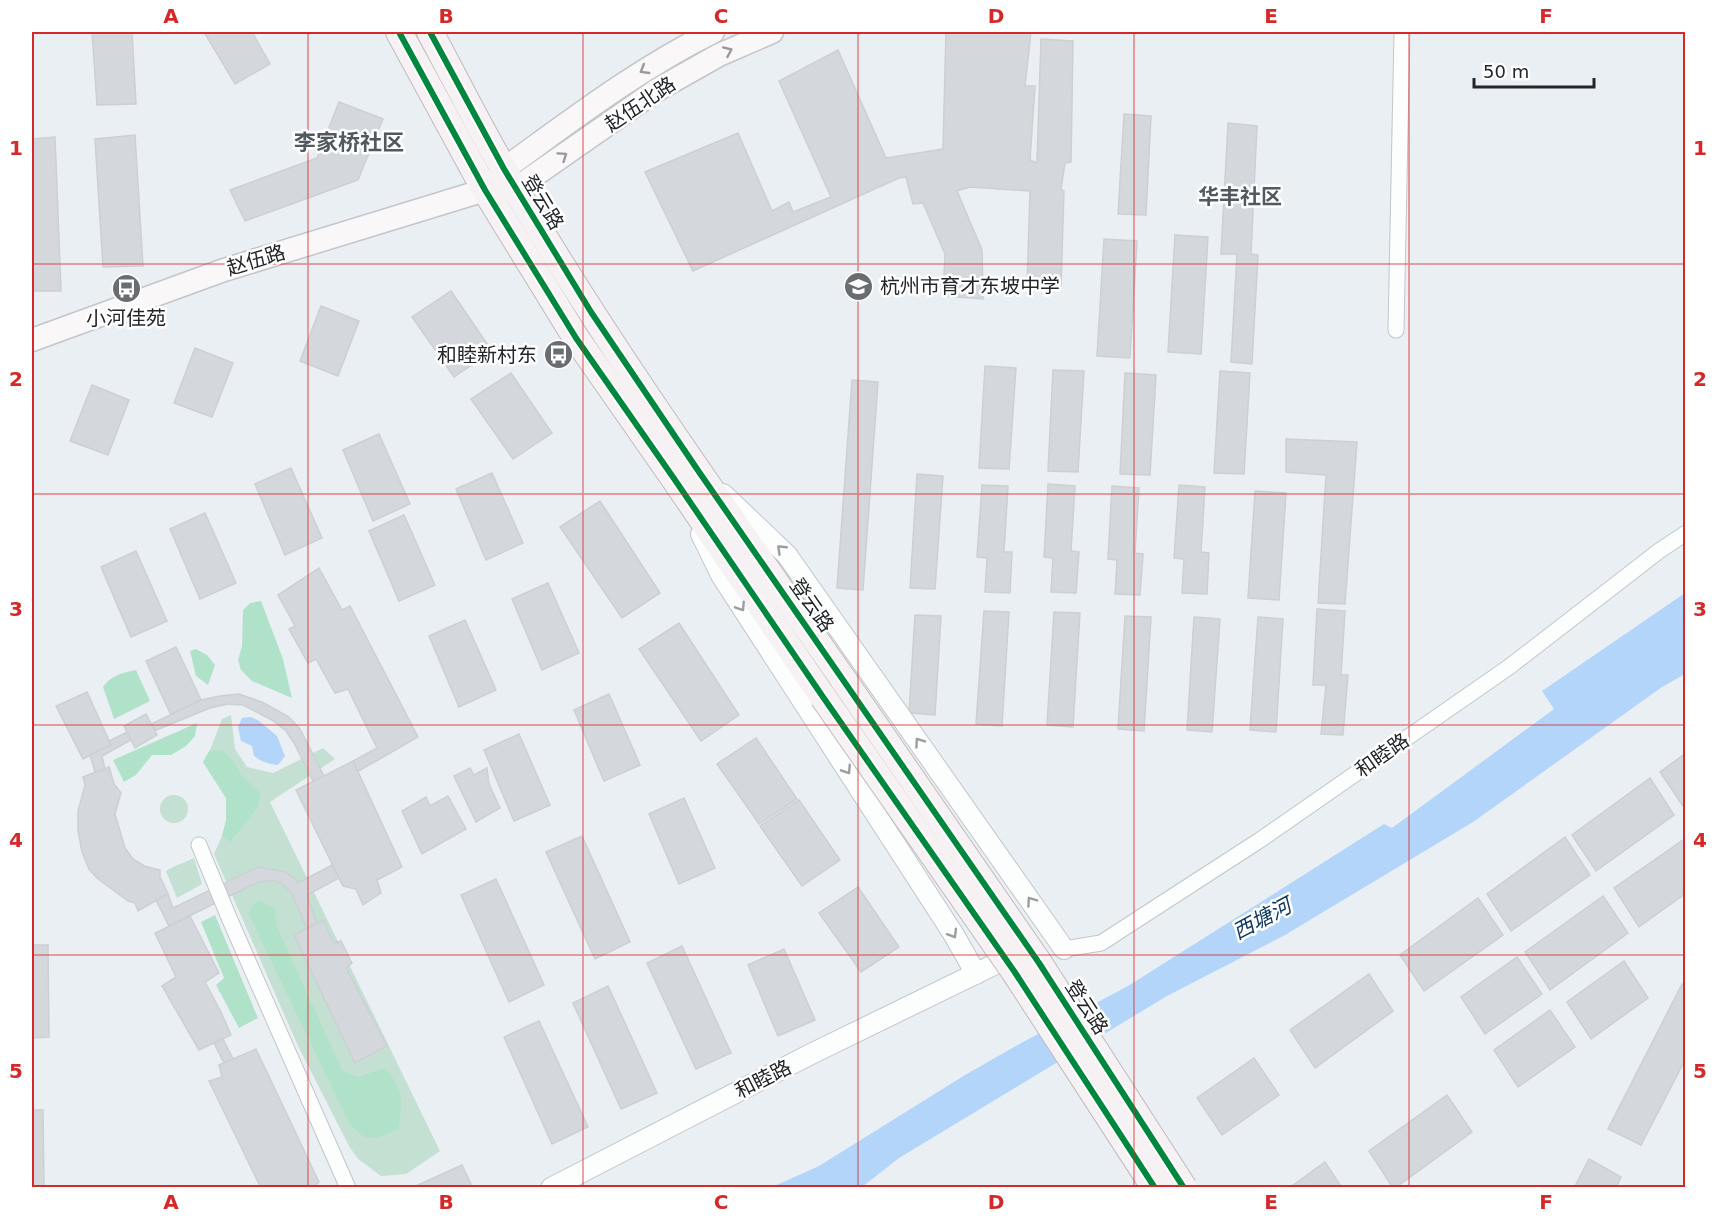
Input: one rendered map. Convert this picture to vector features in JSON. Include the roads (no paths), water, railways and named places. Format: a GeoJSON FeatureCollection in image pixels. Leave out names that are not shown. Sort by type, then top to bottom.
{"type":"FeatureCollection","features":[{"type":"Feature","properties":{"kind":"main road","name":"登云路"},"geometry":{"type":"LineString","coordinates":[[399,32],[485,190],[576,338],[686,475],[845,682],[1039,963],[1184,1188]]}},
{"type":"Feature","properties":{"kind":"main road","name":"登云路"},"geometry":{"type":"LineString","coordinates":[[430,32],[509,179],[591,312],[686,475],[823,697],[1014,971],[1155,1188]]}},
{"type":"Feature","properties":{"kind":"main road","name":"赵伍北路"},"geometry":{"type":"LineString","coordinates":[[509,179],[633,76],[713,32]]}},
{"type":"Feature","properties":{"kind":"main road","name":"赵伍北路"},"geometry":{"type":"LineString","coordinates":[[509,179],[719,55],[772,32]]}},
{"type":"Feature","properties":{"kind":"main road","name":"赵伍路"},"geometry":{"type":"LineString","coordinates":[[32,340],[224,270],[485,190],[509,179]]}},
{"type":"Feature","properties":{"kind":"street"},"geometry":{"type":"LineString","coordinates":[[1396,330],[1402,32]]}},
{"type":"Feature","properties":{"kind":"street"},"geometry":{"type":"LineString","coordinates":[[686,475],[787,555],[1064,949]]}},
{"type":"Feature","properties":{"kind":"street"},"geometry":{"type":"LineString","coordinates":[[686,475],[721,575],[954,935],[976,974]]}},
{"type":"Feature","properties":{"kind":"street","name":"和睦路"},"geometry":{"type":"LineString","coordinates":[[551,1188],[809,1055],[1035,946],[1064,949],[1101,943],[1260,840],[1509,667],[1659,551],[1686,533]]}},
{"type":"Feature","properties":{"kind":"street"},"geometry":{"type":"LineString","coordinates":[[199,845],[348,1188]]}},
{"type":"Feature","properties":{"kind":"water","name":"西塘河"},"geometry":{"type":"Polygon","coordinates":[[[1685,593],[1685,674],[1662,687],[1473,822],[1285,935],[1167,996],[899,1158],[862,1187],[770,1188],[819,1166],[965,1075],[1128,986],[1384,824],[1392,828],[1554,709],[1542,691],[1685,593]]]}},
{"type":"Feature","properties":{"kind":"water"},"geometry":{"type":"Polygon","coordinates":[[[251,717],[277,736],[285,756],[278,765],[257,758],[254,756],[252,746],[241,741],[238,727],[242,718],[251,717]]]}},
{"type":"Feature","properties":{"kind":"place","name":"杭州市育才东坡中学"},"geometry":{"type":"Point","coordinates":[859,286]}},
{"type":"Feature","properties":{"kind":"place","name":"小河佳苑"},"geometry":{"type":"Point","coordinates":[126,288]}},
{"type":"Feature","properties":{"kind":"place","name":"和睦新村东"},"geometry":{"type":"Point","coordinates":[558,355]}},
{"type":"Feature","properties":{"kind":"district","name":"李家桥社区"},"geometry":{"type":"Point","coordinates":[349,142]}},
{"type":"Feature","properties":{"kind":"district","name":"华丰社区"},"geometry":{"type":"Point","coordinates":[1240,197]}}]}
